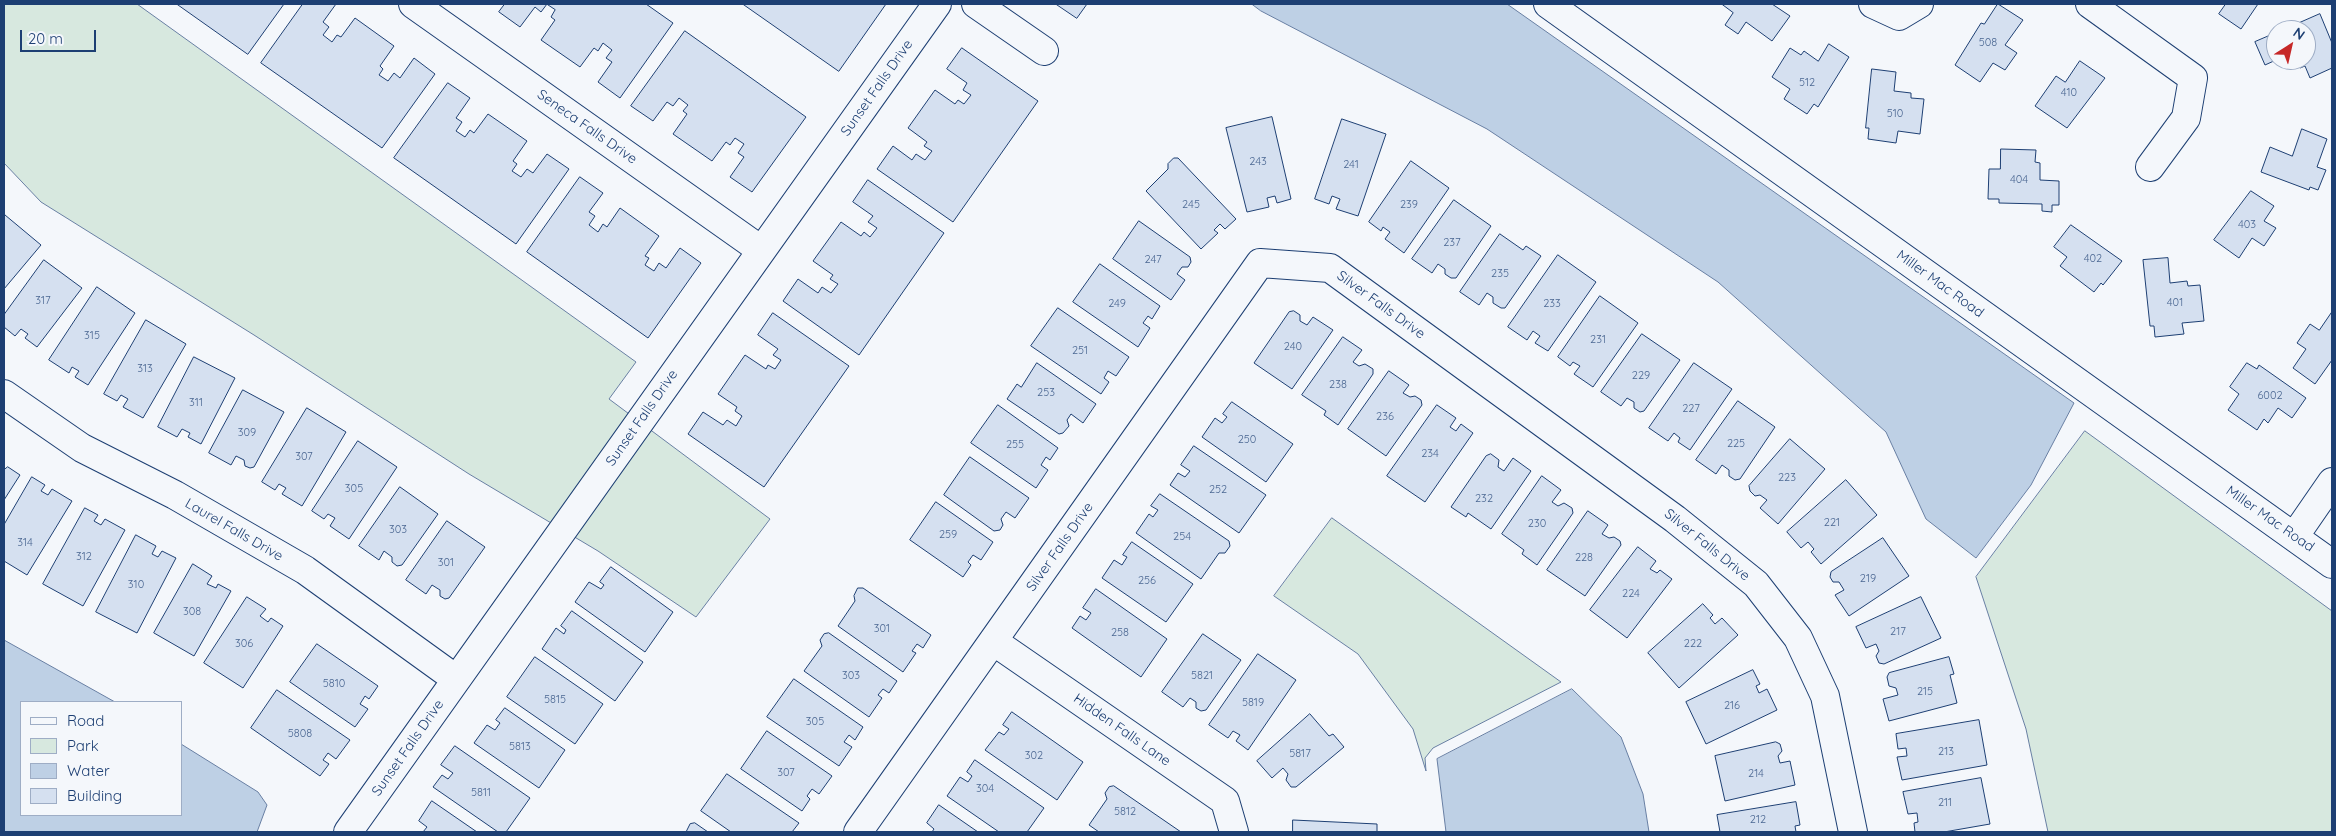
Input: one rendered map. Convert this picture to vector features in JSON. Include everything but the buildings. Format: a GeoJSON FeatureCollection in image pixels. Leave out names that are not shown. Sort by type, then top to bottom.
{"type":"FeatureCollection","features":[{"type":"Feature","properties":{"kind":"street","name":"Seneca Falls Drive"},"geometry":{"type":"LineString","coordinates":[[413,4],[761,250]]}},
{"type":"Feature","properties":{"kind":"street","name":"Sunset Falls Drive"},"geometry":{"type":"LineString","coordinates":[[348,832],[937,4]]}},
{"type":"Feature","properties":{"kind":"street"},"geometry":{"type":"LineString","coordinates":[[976,4],[1044,51]]}},
{"type":"Feature","properties":{"kind":"street","name":"Miller Mac Road"},"geometry":{"type":"LineString","coordinates":[[1548,4],[2332,564]]}},
{"type":"Feature","properties":{"kind":"street"},"geometry":{"type":"LineString","coordinates":[[1873,4],[1899,16],[1919,4]]}},
{"type":"Feature","properties":{"kind":"street"},"geometry":{"type":"LineString","coordinates":[[2090,4],[2192,78],[2186,118],[2150,167]]}},
{"type":"Feature","properties":{"kind":"street","name":"Silver Falls Drive"},"geometry":{"type":"LineString","coordinates":[[858,832],[1260,263],[1330,268],[1675,519],[1756,584],[1798,638],[1825,696],[1853,832]]}},
{"type":"Feature","properties":{"kind":"street","name":"Laurel Falls Drive"},"geometry":{"type":"LineString","coordinates":[[4,394],[82,448],[175,495],[305,570],[456,679]]}},
{"type":"Feature","properties":{"kind":"street"},"geometry":{"type":"LineString","coordinates":[[2294,537],[2332,482]]}},
{"type":"Feature","properties":{"kind":"street","name":"Hidden Falls Lane"},"geometry":{"type":"LineString","coordinates":[[993,641],[1225,801],[1234,832]]}},
{"type":"Feature","properties":{"kind":"green space"},"geometry":{"type":"Polygon","coordinates":[[[4,4],[137,4],[636,362],[609,399],[770,519],[696,617],[598,551],[469,474],[254,335],[41,202],[4,163],[4,4]]]}},
{"type":"Feature","properties":{"kind":"green space"},"geometry":{"type":"Polygon","coordinates":[[[2085,431],[2332,611],[2332,832],[2048,832],[2026,729],[1976,577],[2085,431]]]}},
{"type":"Feature","properties":{"kind":"green space"},"geometry":{"type":"Polygon","coordinates":[[[1332,518],[1561,682],[1433,748],[1425,758],[1426,771],[1413,729],[1358,654],[1274,596],[1332,518]]]}},
{"type":"Feature","properties":{"kind":"water"},"geometry":{"type":"Polygon","coordinates":[[[1252,4],[1507,4],[2074,403],[2031,485],[1976,558],[1926,519],[1886,432],[1718,282],[1487,129],[1261,11],[1252,4]]]}},
{"type":"Feature","properties":{"kind":"water"},"geometry":{"type":"Polygon","coordinates":[[[4,640],[113,701],[20,701],[20,816],[182,816],[182,745],[258,792],[267,805],[257,832],[4,832],[4,640]]]}},
{"type":"Feature","properties":{"kind":"water"},"geometry":{"type":"Polygon","coordinates":[[[1572,689],[1621,737],[1643,794],[1649,832],[1446,832],[1437,759],[1572,689]]]}}]}
